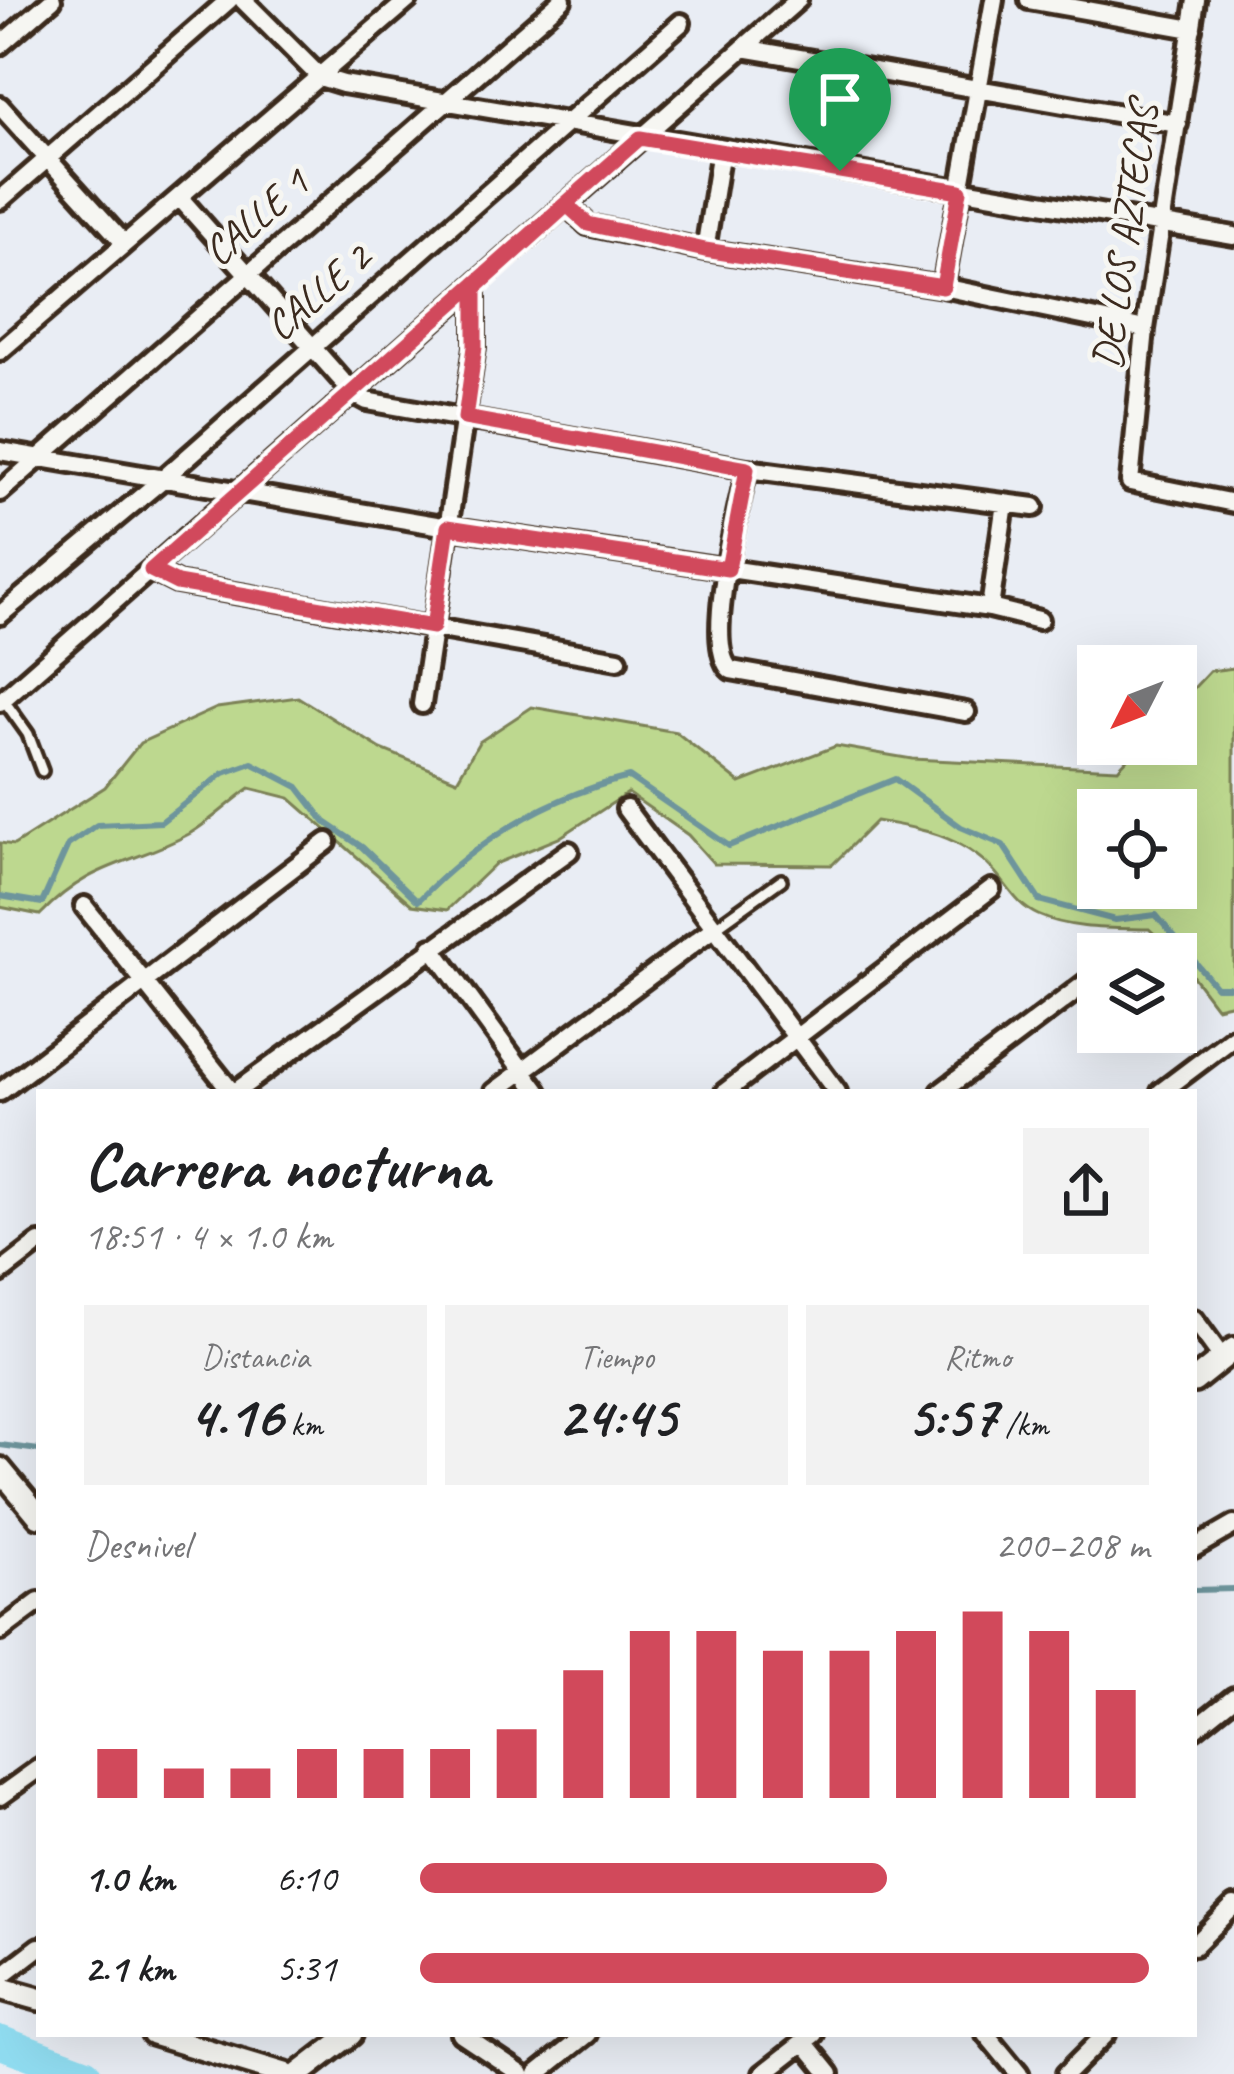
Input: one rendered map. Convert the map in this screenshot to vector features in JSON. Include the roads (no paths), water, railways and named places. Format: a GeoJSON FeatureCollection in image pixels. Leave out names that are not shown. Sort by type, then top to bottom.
{"type":"FeatureCollection","features":[{"type":"Feature","properties":{"kind":"street"},"geometry":{"type":"LineString","coordinates":[[0,45],[52,0]]}},
{"type":"Feature","properties":{"kind":"street"},"geometry":{"type":"LineString","coordinates":[[0,200],[229,0]]}},
{"type":"Feature","properties":{"kind":"street"},"geometry":{"type":"LineString","coordinates":[[243,0],[320,77],[640,138],[1234,236]]}},
{"type":"Feature","properties":{"kind":"street"},"geometry":{"type":"LineString","coordinates":[[0,351],[408,0]]}},
{"type":"Feature","properties":{"kind":"street","name":"CALLE 1"},"geometry":{"type":"LineString","coordinates":[[0,492],[562,0]]}},
{"type":"Feature","properties":{"kind":"street"},"geometry":{"type":"LineString","coordinates":[[1,701],[247,490],[798,0]]}},
{"type":"Feature","properties":{"kind":"street"},"geometry":{"type":"LineString","coordinates":[[943,287],[994,0]]}},
{"type":"Feature","properties":{"kind":"street"},"geometry":{"type":"LineString","coordinates":[[1030,0],[1192,29]]}},
{"type":"Feature","properties":{"kind":"street","name":"DE LOS AZTECAS"},"geometry":{"type":"LineString","coordinates":[[1196,0],[1145,328],[1130,482],[1234,503]]}},
{"type":"Feature","properties":{"kind":"street","name":"CALLE 2"},"geometry":{"type":"LineString","coordinates":[[0,615],[164,478],[681,23]]}},
{"type":"Feature","properties":{"kind":"street"},"geometry":{"type":"LineString","coordinates":[[743,48],[1178,124]]}},
{"type":"Feature","properties":{"kind":"street"},"geometry":{"type":"LineString","coordinates":[[0,106],[124,243]]}},
{"type":"Feature","properties":{"kind":"street"},"geometry":{"type":"LineString","coordinates":[[705,250],[721,150]]}},
{"type":"Feature","properties":{"kind":"street"},"geometry":{"type":"LineString","coordinates":[[180,198],[354,394],[367,401],[747,469],[1034,507]]}},
{"type":"Feature","properties":{"kind":"street"},"geometry":{"type":"LineString","coordinates":[[567,205],[588,224],[705,250],[943,287],[1145,328]]}},
{"type":"Feature","properties":{"kind":"street"},"geometry":{"type":"LineString","coordinates":[[422,704],[475,347],[475,288]]}},
{"type":"Feature","properties":{"kind":"street"},"geometry":{"type":"LineString","coordinates":[[0,451],[35,461],[247,490],[448,527],[990,608],[1039,620]]}},
{"type":"Feature","properties":{"kind":"street"},"geometry":{"type":"LineString","coordinates":[[747,469],[718,650],[731,670],[966,712]]}},
{"type":"Feature","properties":{"kind":"street"},"geometry":{"type":"LineString","coordinates":[[990,608],[1005,503]]}},
{"type":"Feature","properties":{"kind":"street"},"geometry":{"type":"LineString","coordinates":[[151,570],[177,583],[618,660]]}},
{"type":"Feature","properties":{"kind":"street"},"geometry":{"type":"LineString","coordinates":[[626,809],[835,1089]]}},
{"type":"Feature","properties":{"kind":"street"},"geometry":{"type":"LineString","coordinates":[[0,1092],[327,842]]}},
{"type":"Feature","properties":{"kind":"street"},"geometry":{"type":"LineString","coordinates":[[238,1089],[569,851]]}},
{"type":"Feature","properties":{"kind":"street"},"geometry":{"type":"LineString","coordinates":[[729,1089],[991,889]]}},
{"type":"Feature","properties":{"kind":"street"},"geometry":{"type":"LineString","coordinates":[[84,906],[232,1089]]}},
{"type":"Feature","properties":{"kind":"street"},"geometry":{"type":"LineString","coordinates":[[498,1089],[714,928]]}},
{"type":"Feature","properties":{"kind":"street"},"geometry":{"type":"LineString","coordinates":[[431,947],[536,1089]]}},
{"type":"Feature","properties":{"kind":"street"},"geometry":{"type":"LineString","coordinates":[[945,1089],[1077,990]]}},
{"type":"Feature","properties":{"kind":"street"},"geometry":{"type":"LineString","coordinates":[[1165,1089],[1234,1037]]}},
{"type":"Feature","properties":{"kind":"street"},"geometry":{"type":"LineString","coordinates":[[0,1273],[36,1245]]}},
{"type":"Feature","properties":{"kind":"street"},"geometry":{"type":"LineString","coordinates":[[1197,1322],[1228,1354],[1197,1379]]}},
{"type":"Feature","properties":{"kind":"street"},"geometry":{"type":"LineString","coordinates":[[0,1469],[36,1512]]}},
{"type":"Feature","properties":{"kind":"street"},"geometry":{"type":"LineString","coordinates":[[1197,1546],[1234,1525]]}},
{"type":"Feature","properties":{"kind":"street"},"geometry":{"type":"LineString","coordinates":[[0,1631],[36,1604]]}},
{"type":"Feature","properties":{"kind":"street"},"geometry":{"type":"LineString","coordinates":[[1197,1727],[1234,1697]]}},
{"type":"Feature","properties":{"kind":"street"},"geometry":{"type":"LineString","coordinates":[[0,1796],[36,1770]]}},
{"type":"Feature","properties":{"kind":"street"},"geometry":{"type":"LineString","coordinates":[[1197,1943],[1234,1906]]}},
{"type":"Feature","properties":{"kind":"street"},"geometry":{"type":"LineString","coordinates":[[0,1978],[36,1949]]}},
{"type":"Feature","properties":{"kind":"street"},"geometry":{"type":"LineString","coordinates":[[0,1988],[36,1999]]}},
{"type":"Feature","properties":{"kind":"street"},"geometry":{"type":"LineString","coordinates":[[163,2037],[285,2074]]}},
{"type":"Feature","properties":{"kind":"street"},"geometry":{"type":"LineString","coordinates":[[299,2074],[347,2037]]}},
{"type":"Feature","properties":{"kind":"street"},"geometry":{"type":"LineString","coordinates":[[465,2037],[496,2062],[521,2074]]}},
{"type":"Feature","properties":{"kind":"street"},"geometry":{"type":"LineString","coordinates":[[537,2074],[583,2037]]}},
{"type":"Feature","properties":{"kind":"street"},"geometry":{"type":"LineString","coordinates":[[988,2037],[1019,2074]]}},
{"type":"Feature","properties":{"kind":"street"},"geometry":{"type":"LineString","coordinates":[[1066,2074],[1103,2037]]}},
{"type":"Feature","properties":{"kind":"street"},"geometry":{"type":"LineString","coordinates":[[763,2074],[809,2038],[830,2074]]}},
{"type":"Feature","properties":{"kind":"lane"},"geometry":{"type":"LineString","coordinates":[[1,701],[28,734],[42,771]]}},
{"type":"Feature","properties":{"kind":"lane"},"geometry":{"type":"LineString","coordinates":[[714,928],[781,880]]}},
{"type":"Feature","properties":{"kind":"waterway"},"geometry":{"type":"LineString","coordinates":[[0,896],[42,903],[68,845],[97,825],[161,822],[224,773],[252,763],[298,787],[325,822],[362,847],[418,901],[464,859],[515,824],[570,796],[629,777],[729,846],[895,779],[961,827],[1003,845],[1039,900],[1115,920],[1156,915],[1216,987],[1234,987]]}},
{"type":"Feature","properties":{"kind":"waterway"},"geometry":{"type":"LineString","coordinates":[[0,1445],[36,1450]]}},
{"type":"Feature","properties":{"kind":"waterway"},"geometry":{"type":"LineString","coordinates":[[1197,1590],[1234,1589]]}},
{"type":"Feature","properties":{"kind":"waterway"},"geometry":{"type":"LineString","coordinates":[[0,2042],[85,2074]]}}]}
